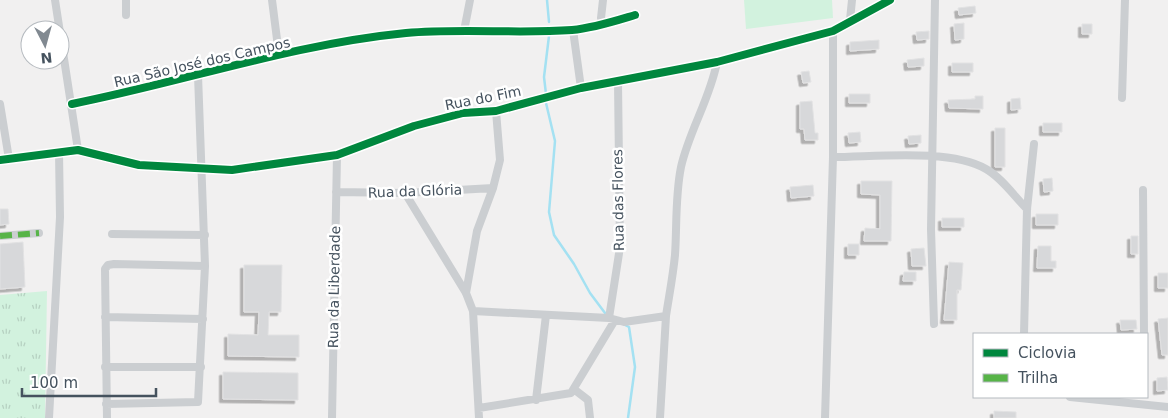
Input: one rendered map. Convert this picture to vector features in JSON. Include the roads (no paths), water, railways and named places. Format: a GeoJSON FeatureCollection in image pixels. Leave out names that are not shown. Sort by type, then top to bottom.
{"type":"FeatureCollection","features":[{"type":"Feature","properties":{"kind":"street"},"geometry":{"type":"LineString","coordinates":[[0,160],[78,150],[55,0]]}},
{"type":"Feature","properties":{"kind":"street"},"geometry":{"type":"LineString","coordinates":[[126,0],[126,15]]}},
{"type":"Feature","properties":{"kind":"street"},"geometry":{"type":"LineString","coordinates":[[272,0],[280,55]]}},
{"type":"Feature","properties":{"kind":"street"},"geometry":{"type":"LineString","coordinates":[[464,31],[470,0]]}},
{"type":"Feature","properties":{"kind":"street"},"geometry":{"type":"LineString","coordinates":[[603,0],[601,18],[604,24]]}},
{"type":"Feature","properties":{"kind":"street"},"geometry":{"type":"LineString","coordinates":[[850,20],[852,0]]}},
{"type":"Feature","properties":{"kind":"street","name":"Rua do Fim"},"geometry":{"type":"LineString","coordinates":[[78,150],[95,156],[140,165],[232,170],[337,155],[414,126],[463,113],[496,111],[580,88],[717,62],[833,30],[890,0]]}},
{"type":"Feature","properties":{"kind":"street"},"geometry":{"type":"LineString","coordinates":[[934,324],[931,229],[936,0]]}},
{"type":"Feature","properties":{"kind":"street"},"geometry":{"type":"LineString","coordinates":[[1122,98],[1125,0]]}},
{"type":"Feature","properties":{"kind":"street","name":"Rua São José dos Campos"},"geometry":{"type":"LineString","coordinates":[[72,104],[280,55],[406,33],[573,30],[635,15]]}},
{"type":"Feature","properties":{"kind":"street"},"geometry":{"type":"LineString","coordinates":[[573,30],[580,88]]}},
{"type":"Feature","properties":{"kind":"street"},"geometry":{"type":"LineString","coordinates":[[824,418],[833,157],[833,30]]}},
{"type":"Feature","properties":{"kind":"street"},"geometry":{"type":"LineString","coordinates":[[660,418],[666,316],[675,256],[676,211],[681,170],[687,145],[709,93],[717,62]]}},
{"type":"Feature","properties":{"kind":"street"},"geometry":{"type":"LineString","coordinates":[[106,404],[198,402],[206,235],[198,75]]}},
{"type":"Feature","properties":{"kind":"street","name":"Rua das Flores"},"geometry":{"type":"LineString","coordinates":[[575,390],[611,322],[620,247],[618,82]]}},
{"type":"Feature","properties":{"kind":"street"},"geometry":{"type":"LineString","coordinates":[[0,104],[9,159]]}},
{"type":"Feature","properties":{"kind":"street"},"geometry":{"type":"LineString","coordinates":[[466,293],[482,211],[493,188],[500,160],[496,111]]}},
{"type":"Feature","properties":{"kind":"street"},"geometry":{"type":"LineString","coordinates":[[1024,333],[1027,209],[1034,144]]}},
{"type":"Feature","properties":{"kind":"street"},"geometry":{"type":"LineString","coordinates":[[49,418],[60,217],[59,152]]}},
{"type":"Feature","properties":{"kind":"street","name":"Rua da Liberdade"},"geometry":{"type":"LineString","coordinates":[[332,418],[337,155]]}},
{"type":"Feature","properties":{"kind":"street"},"geometry":{"type":"LineString","coordinates":[[833,157],[933,156],[985,168],[1027,209]]}},
{"type":"Feature","properties":{"kind":"street","name":"Rua da Glória"},"geometry":{"type":"LineString","coordinates":[[336,192],[405,194],[493,188]]}},
{"type":"Feature","properties":{"kind":"street"},"geometry":{"type":"LineString","coordinates":[[1143,190],[1144,333]]}},
{"type":"Feature","properties":{"kind":"street"},"geometry":{"type":"LineString","coordinates":[[405,194],[466,293],[473,311],[479,418]]}},
{"type":"Feature","properties":{"kind":"street"},"geometry":{"type":"LineString","coordinates":[[0,236],[39,233]]}},
{"type":"Feature","properties":{"kind":"street"},"geometry":{"type":"LineString","coordinates":[[112,234],[206,235]]}},
{"type":"Feature","properties":{"kind":"street"},"geometry":{"type":"LineString","coordinates":[[106,418],[105,269],[108,265],[206,266]]}},
{"type":"Feature","properties":{"kind":"street"},"geometry":{"type":"LineString","coordinates":[[473,311],[546,315],[611,322],[666,316]]}},
{"type":"Feature","properties":{"kind":"street"},"geometry":{"type":"LineString","coordinates":[[536,400],[546,315]]}},
{"type":"Feature","properties":{"kind":"street"},"geometry":{"type":"LineString","coordinates":[[105,317],[203,319]]}},
{"type":"Feature","properties":{"kind":"street"},"geometry":{"type":"LineString","coordinates":[[105,367],[200,367]]}},
{"type":"Feature","properties":{"kind":"street"},"geometry":{"type":"LineString","coordinates":[[479,408],[567,395],[575,390],[588,400],[590,418]]}},
{"type":"Feature","properties":{"kind":"street"},"geometry":{"type":"LineString","coordinates":[[1095,398],[1144,400],[1168,407]]}},
{"type":"Feature","properties":{"kind":"waterway"},"geometry":{"type":"LineString","coordinates":[[547,0],[549,22]]}},
{"type":"Feature","properties":{"kind":"waterway"},"geometry":{"type":"LineString","coordinates":[[546,94],[544,77],[549,36]]}},
{"type":"Feature","properties":{"kind":"waterway"},"geometry":{"type":"LineString","coordinates":[[546,103],[555,141],[549,212],[554,235],[574,264],[590,293],[605,313]]}},
{"type":"Feature","properties":{"kind":"waterway"},"geometry":{"type":"LineString","coordinates":[[623,324],[629,327],[635,367],[628,418]]}}]}
